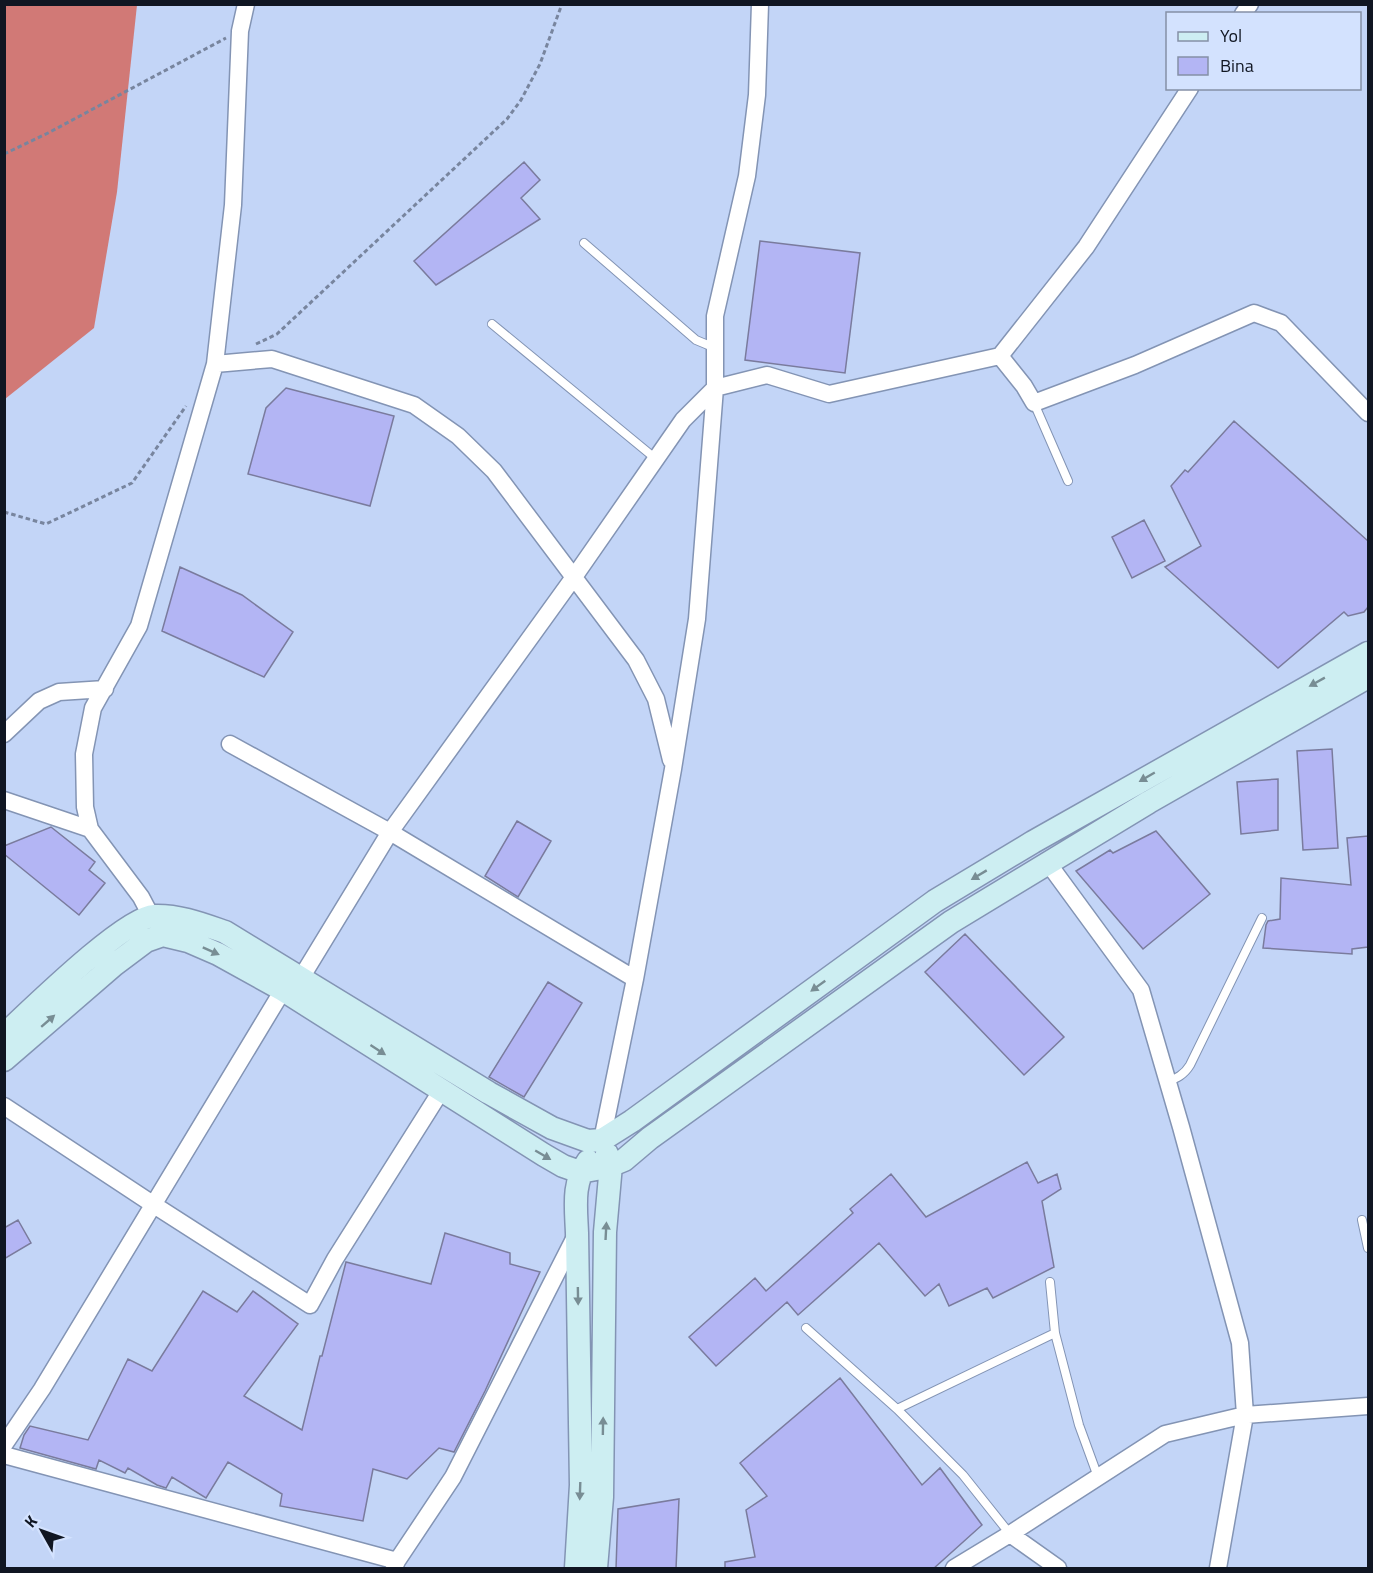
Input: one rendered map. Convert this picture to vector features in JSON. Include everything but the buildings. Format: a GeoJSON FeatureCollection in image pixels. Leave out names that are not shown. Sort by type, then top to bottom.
{"type":"FeatureCollection","features":[{"type":"Feature","properties":{"kind":"street"},"geometry":{"type":"LineString","coordinates":[[154,938],[151,916],[141,897],[90,829],[85,807],[84,754],[93,708],[139,626],[215,364],[233,205],[240,31],[246,4]]}},
{"type":"Feature","properties":{"kind":"street"},"geometry":{"type":"LineString","coordinates":[[576,1569],[580,1485],[575,1195],[580,1172],[602,1140],[635,979],[698,619],[715,388],[715,316],[747,176],[757,95],[760,4]]}},
{"type":"Feature","properties":{"kind":"street"},"geometry":{"type":"LineString","coordinates":[[4,1445],[42,1389],[292,984],[390,832],[574,577],[683,420],[715,388],[767,375],[829,394],[1000,356],[1086,247],[1189,90]]}},
{"type":"Feature","properties":{"kind":"street"},"geometry":{"type":"LineString","coordinates":[[1000,356],[1024,386],[1034,403],[1135,365],[1254,313],[1281,323],[1368,413]]}},
{"type":"Feature","properties":{"kind":"street"},"geometry":{"type":"LineString","coordinates":[[215,364],[272,359],[414,405],[458,436],[494,471],[636,660],[656,699],[673,769]]}},
{"type":"Feature","properties":{"kind":"street"},"geometry":{"type":"LineString","coordinates":[[4,1060],[114,964],[146,941],[163,935],[188,941],[292,984],[552,1128],[588,1141],[602,1140],[632,1121],[935,901],[1043,837],[1368,653]]}},
{"type":"Feature","properties":{"kind":"street"},"geometry":{"type":"LineString","coordinates":[[4,1035],[101,948],[133,925],[151,916],[184,918],[225,932],[292,984],[441,1091],[563,1166],[580,1172],[611,1165],[624,1160],[650,1138],[951,922],[1149,802],[1368,677]]}},
{"type":"Feature","properties":{"kind":"street"},"geometry":{"type":"LineString","coordinates":[[4,734],[39,701],[58,692],[105,689]]}},
{"type":"Feature","properties":{"kind":"street"},"geometry":{"type":"LineString","coordinates":[[230,744],[390,832],[635,979]]}},
{"type":"Feature","properties":{"kind":"street"},"geometry":{"type":"LineString","coordinates":[[4,800],[90,829]]}},
{"type":"Feature","properties":{"kind":"street"},"geometry":{"type":"LineString","coordinates":[[1048,863],[1141,990],[1240,1343],[1245,1415],[1218,1569]]}},
{"type":"Feature","properties":{"kind":"street"},"geometry":{"type":"LineString","coordinates":[[4,1106],[310,1305],[335,1259],[441,1091]]}},
{"type":"Feature","properties":{"kind":"street"},"geometry":{"type":"LineString","coordinates":[[477,1113],[489,1093]]}},
{"type":"Feature","properties":{"kind":"street"},"geometry":{"type":"LineString","coordinates":[[596,1569],[602,1497],[605,1232],[611,1165],[602,1140]]}},
{"type":"Feature","properties":{"kind":"street"},"geometry":{"type":"LineString","coordinates":[[4,1455],[396,1565],[453,1477],[577,1233]]}},
{"type":"Feature","properties":{"kind":"street"},"geometry":{"type":"LineString","coordinates":[[954,1569],[1165,1434],[1245,1415],[1368,1406]]}},
{"type":"Feature","properties":{"kind":"street"},"geometry":{"type":"LineString","coordinates":[[1010,1534],[1058,1569]]}},
{"type":"Feature","properties":{"kind":"lane"},"geometry":{"type":"LineString","coordinates":[[584,243],[696,340],[715,345]]}},
{"type":"Feature","properties":{"kind":"lane"},"geometry":{"type":"LineString","coordinates":[[492,324],[656,459]]}},
{"type":"Feature","properties":{"kind":"lane"},"geometry":{"type":"LineString","coordinates":[[1034,403],[1068,481]]}},
{"type":"Feature","properties":{"kind":"lane"},"geometry":{"type":"LineString","coordinates":[[1167,1082],[1179,1077],[1190,1065],[1262,918]]}},
{"type":"Feature","properties":{"kind":"lane"},"geometry":{"type":"LineString","coordinates":[[1362,1220],[1368,1248]]}},
{"type":"Feature","properties":{"kind":"lane"},"geometry":{"type":"LineString","coordinates":[[1050,1282],[1055,1333],[1078,1425],[1098,1477]]}},
{"type":"Feature","properties":{"kind":"lane"},"geometry":{"type":"LineString","coordinates":[[806,1329],[897,1409],[963,1475],[1010,1534]]}},
{"type":"Feature","properties":{"kind":"lane"},"geometry":{"type":"LineString","coordinates":[[897,1409],[1055,1333]]}},
{"type":"Feature","properties":{"kind":"path"},"geometry":{"type":"LineString","coordinates":[[256,344],[276,334],[507,119],[522,100],[540,64],[562,4]]}},
{"type":"Feature","properties":{"kind":"path"},"geometry":{"type":"LineString","coordinates":[[4,154],[240,31]]}},
{"type":"Feature","properties":{"kind":"path"},"geometry":{"type":"LineString","coordinates":[[4,512],[45,524],[132,483],[190,400]]}},
{"type":"Feature","properties":{"kind":"shaded area"},"geometry":{"type":"Polygon","coordinates":[[[5,4],[137,5],[117,192],[94,328],[5,399],[5,4]]]}}]}
